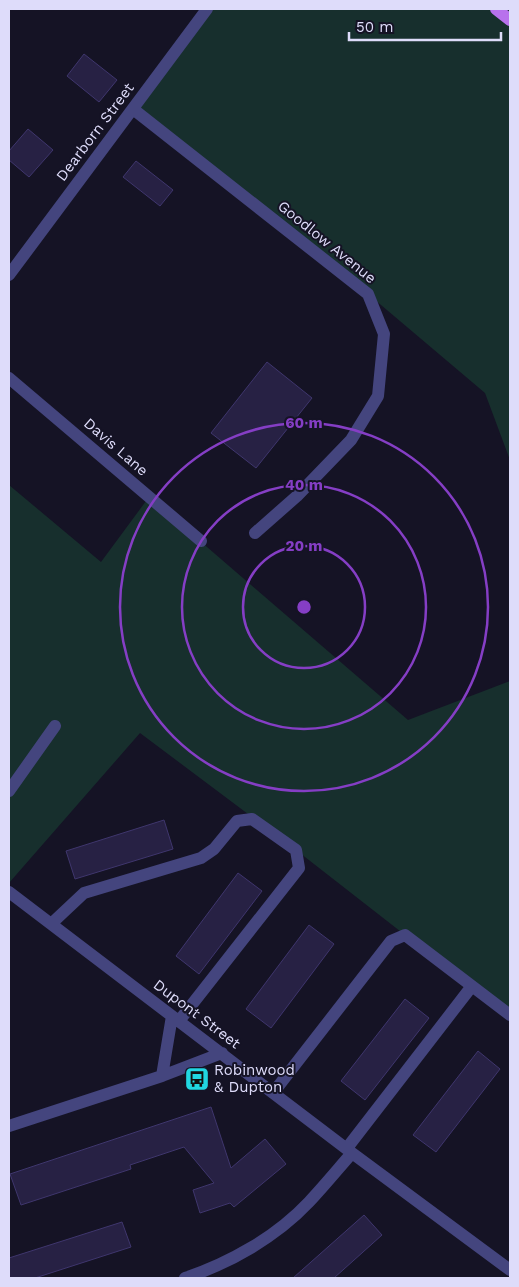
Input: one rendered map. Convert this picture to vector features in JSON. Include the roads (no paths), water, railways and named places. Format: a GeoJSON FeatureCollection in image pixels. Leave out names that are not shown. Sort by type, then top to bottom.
{"type":"FeatureCollection","features":[{"type":"Feature","properties":{"kind":"main road"},"geometry":{"type":"LineString","coordinates":[[496,9],[510,20]]}},
{"type":"Feature","properties":{"kind":"street","name":"Dearborn Street"},"geometry":{"type":"LineString","coordinates":[[9,275],[207,9]]}},
{"type":"Feature","properties":{"kind":"street","name":"Goodlow Avenue"},"geometry":{"type":"LineString","coordinates":[[133,109],[368,294],[384,334],[378,396],[351,440],[297,496],[255,533]]}},
{"type":"Feature","properties":{"kind":"street","name":"Davis Lane"},"geometry":{"type":"LineString","coordinates":[[9,378],[201,541]]}},
{"type":"Feature","properties":{"kind":"street"},"geometry":{"type":"LineString","coordinates":[[9,791],[55,726]]}},
{"type":"Feature","properties":{"kind":"street"},"geometry":{"type":"LineString","coordinates":[[51,924],[84,893],[201,858],[214,849],[237,821],[252,819],[296,850],[299,868],[176,1019],[162,1076]]}},
{"type":"Feature","properties":{"kind":"street","name":"Dupont Street"},"geometry":{"type":"LineString","coordinates":[[9,892],[510,1270]]}},
{"type":"Feature","properties":{"kind":"street"},"geometry":{"type":"LineString","coordinates":[[273,1093],[391,941],[405,936],[510,1015]]}},
{"type":"Feature","properties":{"kind":"street"},"geometry":{"type":"LineString","coordinates":[[185,1278],[217,1266],[253,1246],[280,1227],[308,1203],[472,986]]}},
{"type":"Feature","properties":{"kind":"street"},"geometry":{"type":"LineString","coordinates":[[9,1126],[162,1076],[222,1053]]}},
{"type":"Feature","properties":{"kind":"street"},"geometry":{"type":"LineString","coordinates":[[507,1278],[510,1274]]}},
{"type":"Feature","properties":{"kind":"place","name":"Robinwood & Dupton"},"geometry":{"type":"Point","coordinates":[197,1079]}}]}
